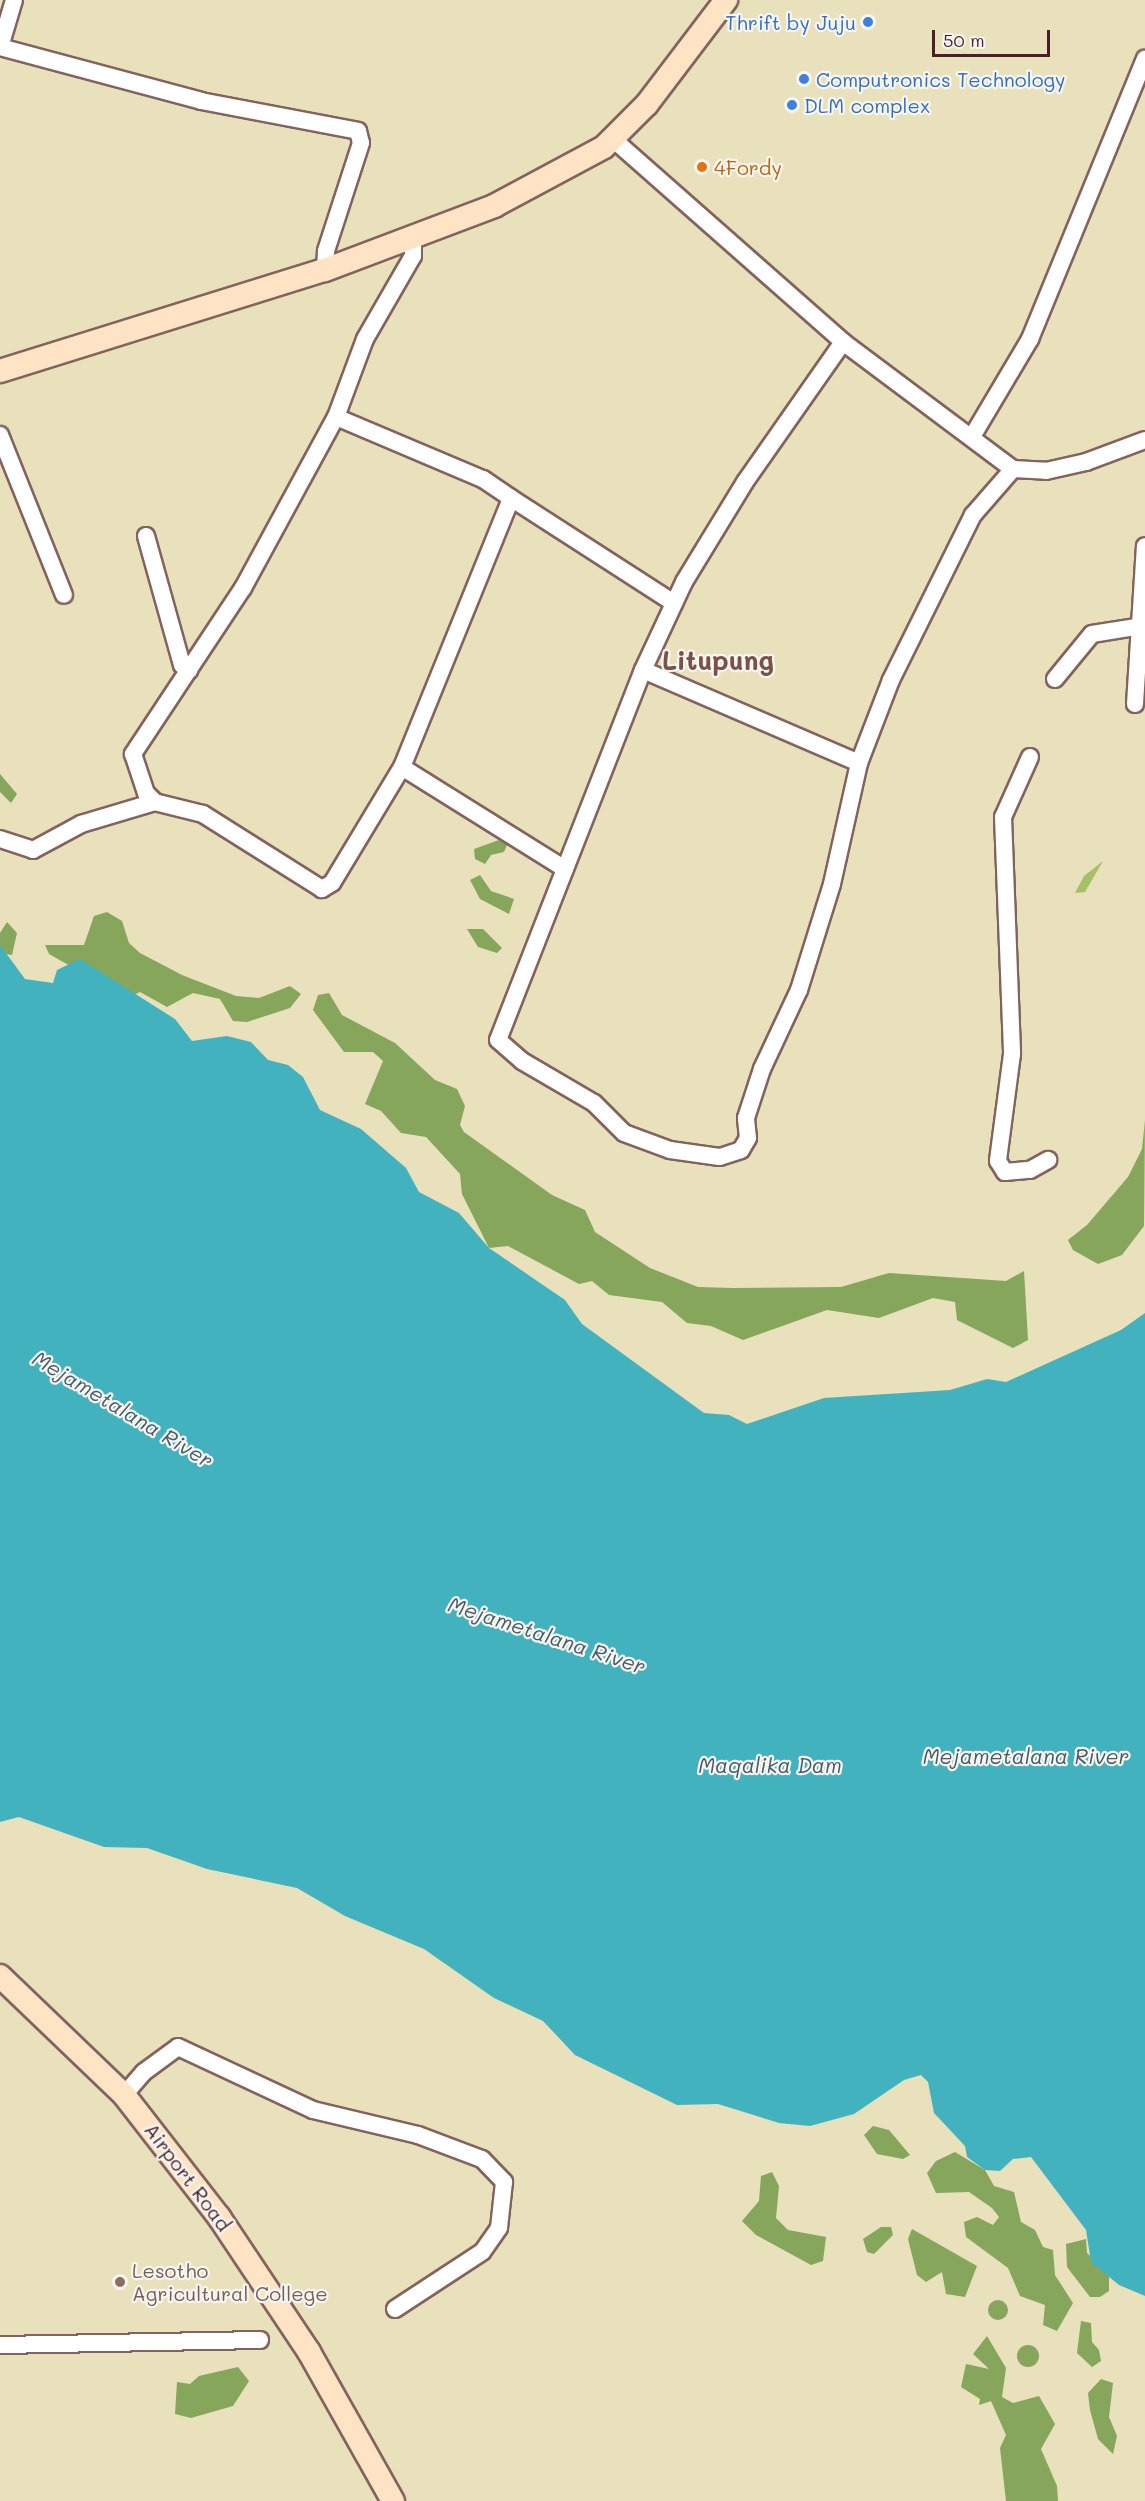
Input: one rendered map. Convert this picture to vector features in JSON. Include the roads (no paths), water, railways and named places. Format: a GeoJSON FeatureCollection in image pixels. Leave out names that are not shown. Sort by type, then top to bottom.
{"type":"FeatureCollection","features":[{"type":"Feature","properties":{"kind":"main road"},"geometry":{"type":"LineString","coordinates":[[0,371],[325,270],[494,206],[587,159],[613,139],[726,0]]}},
{"type":"Feature","properties":{"kind":"main road","name":"Airport Road"},"geometry":{"type":"LineString","coordinates":[[0,1976],[124,2095],[259,2274],[393,2501]]}},
{"type":"Feature","properties":{"kind":"street"},"geometry":{"type":"LineString","coordinates":[[14,0],[1,43],[201,101],[358,131],[361,143],[326,252],[325,270]]}},
{"type":"Feature","properties":{"kind":"street"},"geometry":{"type":"LineString","coordinates":[[973,435],[1030,339],[1145,59]]}},
{"type":"Feature","properties":{"kind":"street"},"geometry":{"type":"LineString","coordinates":[[613,139],[843,342],[973,435],[1013,469]]}},
{"type":"Feature","properties":{"kind":"street"},"geometry":{"type":"LineString","coordinates":[[155,802],[146,793],[133,754],[243,588],[336,417],[365,339],[413,256],[413,238]]}},
{"type":"Feature","properties":{"kind":"street"},"geometry":{"type":"LineString","coordinates":[[843,342],[745,482],[674,603],[643,670],[498,1040],[594,1103],[624,1133],[670,1150],[730,1155],[748,1138],[746,1118],[762,1069],[799,990],[832,884],[859,763],[891,680],[973,514],[1013,469],[1076,464],[1145,441]]}},
{"type":"Feature","properties":{"kind":"street"},"geometry":{"type":"LineString","coordinates":[[336,417],[483,479],[674,603]]}},
{"type":"Feature","properties":{"kind":"street"},"geometry":{"type":"LineString","coordinates":[[0,435],[64,595]]}},
{"type":"Feature","properties":{"kind":"street"},"geometry":{"type":"LineString","coordinates":[[0,839],[33,850],[81,824],[155,802],[203,814],[322,889],[332,883],[402,767],[511,498]]}},
{"type":"Feature","properties":{"kind":"street"},"geometry":{"type":"LineString","coordinates":[[146,536],[182,665],[189,670]]}},
{"type":"Feature","properties":{"kind":"street"},"geometry":{"type":"LineString","coordinates":[[1136,704],[1137,627],[1145,546]]}},
{"type":"Feature","properties":{"kind":"street"},"geometry":{"type":"LineString","coordinates":[[1055,679],[1092,634],[1137,627]]}},
{"type":"Feature","properties":{"kind":"street"},"geometry":{"type":"LineString","coordinates":[[643,670],[859,763]]}},
{"type":"Feature","properties":{"kind":"street"},"geometry":{"type":"LineString","coordinates":[[1030,757],[1003,818],[1012,1054],[998,1161],[1005,1172],[1030,1170],[1048,1160]]}},
{"type":"Feature","properties":{"kind":"street"},"geometry":{"type":"LineString","coordinates":[[402,767],[565,868]]}},
{"type":"Feature","properties":{"kind":"street"},"geometry":{"type":"LineString","coordinates":[[124,2095],[144,2072],[178,2047],[313,2110],[418,2135],[482,2159],[504,2182],[499,2228],[482,2252],[395,2309]]}},
{"type":"Feature","properties":{"kind":"street"},"geometry":{"type":"LineString","coordinates":[[0,2345],[260,2340]]}},
{"type":"Feature","properties":{"kind":"water","name":"Maqalika Dam"},"geometry":{"type":"Polygon","coordinates":[[[0,945],[25,979],[53,983],[57,970],[80,959],[175,1019],[192,1041],[227,1036],[251,1042],[268,1060],[288,1065],[303,1077],[320,1110],[361,1129],[406,1168],[419,1192],[459,1213],[489,1248],[565,1300],[582,1324],[704,1413],[729,1415],[747,1424],[824,1398],[950,1390],[987,1379],[1006,1382],[1121,1330],[1145,1313],[1145,2296],[1119,2285],[1091,2262],[1086,2230],[1031,2157],[1013,2159],[1000,2171],[985,2170],[967,2157],[965,2146],[934,2113],[928,2082],[921,2075],[904,2080],[854,2114],[810,2126],[779,2123],[718,2104],[677,2105],[575,2055],[543,2021],[494,1998],[424,1949],[345,1916],[297,1888],[207,1869],[147,1848],[104,1847],[19,1817],[0,1822],[0,945]]]}},
{"type":"Feature","properties":{"kind":"place","name":"Thrift by Juju"},"geometry":{"type":"Point","coordinates":[868,22]}},
{"type":"Feature","properties":{"kind":"place","name":"Computronics Technology"},"geometry":{"type":"Point","coordinates":[804,79]}},
{"type":"Feature","properties":{"kind":"place","name":"DLM complex"},"geometry":{"type":"Point","coordinates":[792,105]}},
{"type":"Feature","properties":{"kind":"place","name":"4Fordy"},"geometry":{"type":"Point","coordinates":[702,167]}},
{"type":"Feature","properties":{"kind":"place","name":"Lesotho Agricultural College"},"geometry":{"type":"Point","coordinates":[120,2282]}},
{"type":"Feature","properties":{"kind":"district","name":"Litupung"},"geometry":{"type":"Point","coordinates":[718,661]}},
{"type":"Feature","properties":{"kind":"water label","name":"Mejametalana River"},"geometry":{"type":"Point","coordinates":[123,1409]}},
{"type":"Feature","properties":{"kind":"water label","name":"Mejametalana River"},"geometry":{"type":"Point","coordinates":[547,1635]}},
{"type":"Feature","properties":{"kind":"water label","name":"Mejametalana River"},"geometry":{"type":"Point","coordinates":[1026,1756]}}]}
